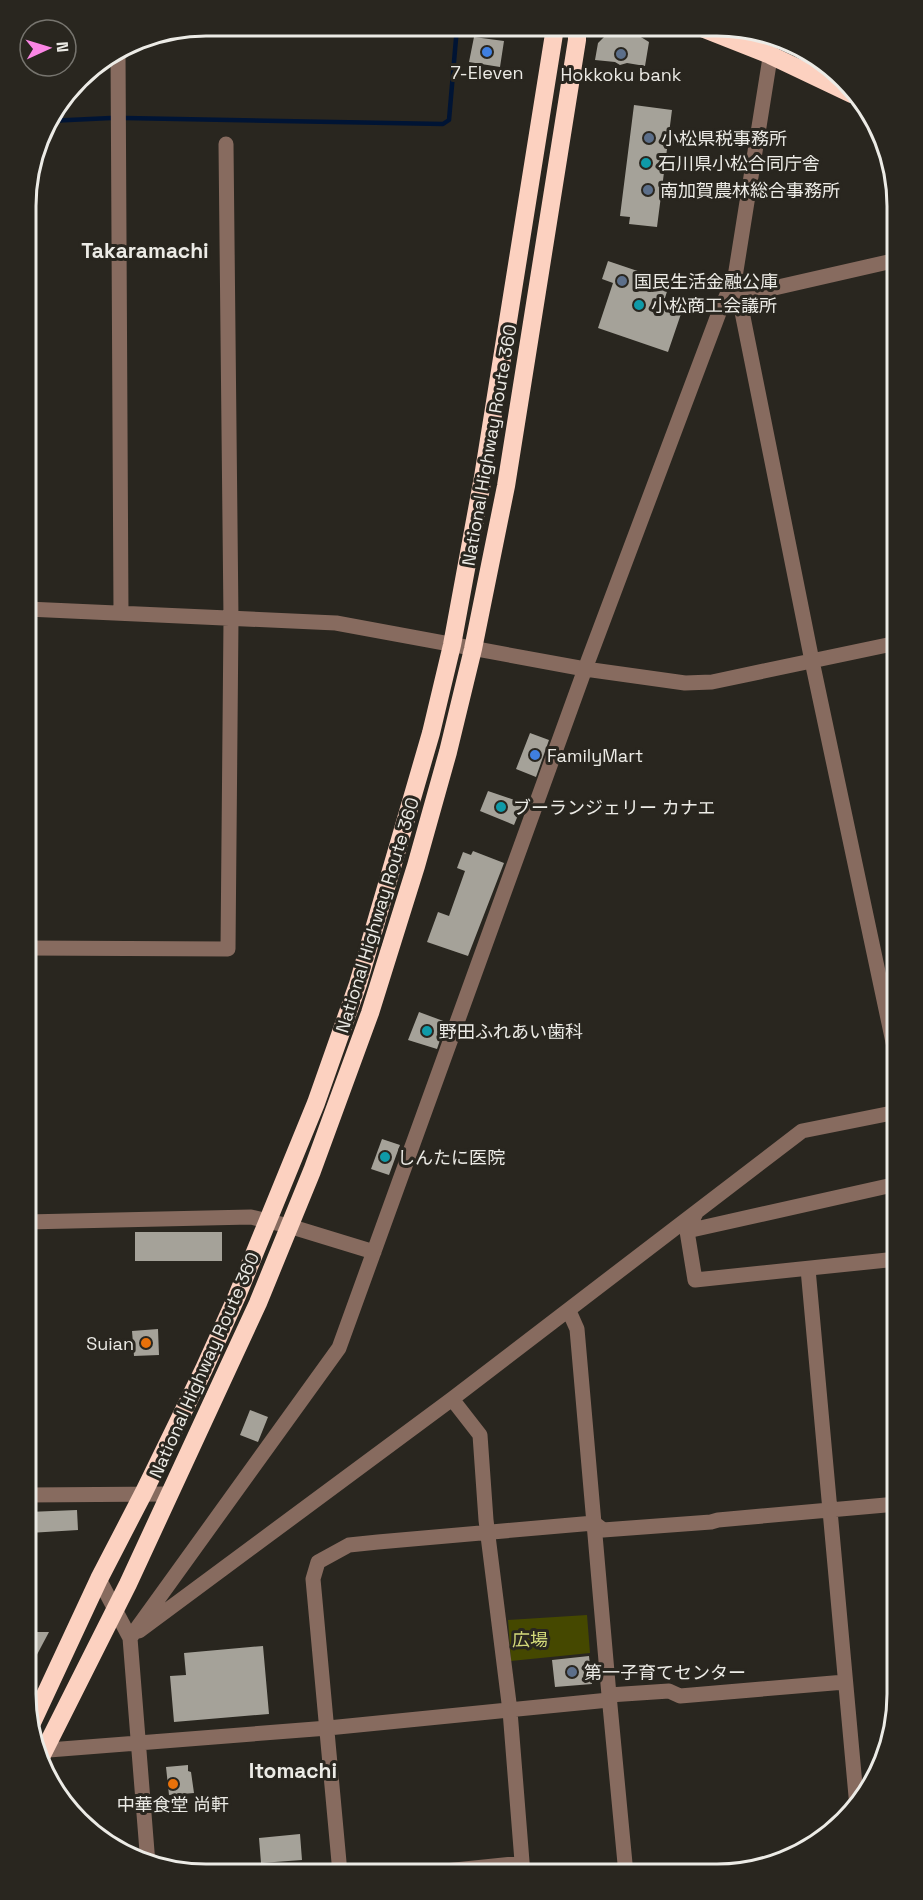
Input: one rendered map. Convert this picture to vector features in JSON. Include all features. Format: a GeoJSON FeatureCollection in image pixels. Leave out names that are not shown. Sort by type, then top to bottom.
{"type":"FeatureCollection","features":[{"type":"Feature","properties":{"kind":"highway","name":"National Highway Route 360"},"geometry":{"type":"LineString","coordinates":[[37,1712],[99,1579],[204,1369],[316,1102],[358,984],[431,734],[452,645],[483,477],[554,36]]}},
{"type":"Feature","properties":{"kind":"highway","name":"National Highway Route 360"},"geometry":{"type":"LineString","coordinates":[[44,1744],[115,1610],[258,1303],[312,1171],[370,1013],[416,866],[448,752],[473,649],[506,486],[577,36]]}},
{"type":"Feature","properties":{"kind":"highway"},"geometry":{"type":"LineString","coordinates":[[733,37],[772,47],[835,84]]}},
{"type":"Feature","properties":{"kind":"street"},"geometry":{"type":"LineString","coordinates":[[130,1638],[339,1348],[585,669],[720,310],[735,277],[772,47]]}},
{"type":"Feature","properties":{"kind":"street"},"geometry":{"type":"LineString","coordinates":[[118,61],[121,613]]}},
{"type":"Feature","properties":{"kind":"street"},"geometry":{"type":"LineString","coordinates":[[36,948],[228,949],[231,619],[226,144]]}},
{"type":"Feature","properties":{"kind":"street"},"geometry":{"type":"LineString","coordinates":[[739,296],[887,262]]}},
{"type":"Feature","properties":{"kind":"street"},"geometry":{"type":"LineString","coordinates":[[735,277],[812,661],[887,1014]]}},
{"type":"Feature","properties":{"kind":"street"},"geometry":{"type":"LineString","coordinates":[[36,609],[336,623],[585,669],[685,683],[712,682],[887,645]]}},
{"type":"Feature","properties":{"kind":"street"},"geometry":{"type":"LineString","coordinates":[[130,1638],[569,1311],[699,1208],[802,1131],[887,1114]]}},
{"type":"Feature","properties":{"kind":"street"},"geometry":{"type":"LineString","coordinates":[[687,1231],[887,1187]]}},
{"type":"Feature","properties":{"kind":"street"},"geometry":{"type":"LineString","coordinates":[[699,1208],[687,1231],[695,1280],[887,1260]]}},
{"type":"Feature","properties":{"kind":"street"},"geometry":{"type":"LineString","coordinates":[[36,1222],[251,1217],[374,1252]]}},
{"type":"Feature","properties":{"kind":"street"},"geometry":{"type":"LineString","coordinates":[[808,1269],[828,1510],[856,1792]]}},
{"type":"Feature","properties":{"kind":"street"},"geometry":{"type":"LineString","coordinates":[[569,1311],[577,1329],[625,1864]]}},
{"type":"Feature","properties":{"kind":"street"},"geometry":{"type":"LineString","coordinates":[[452,1399],[480,1435],[488,1532],[510,1710],[523,1864]]}},
{"type":"Feature","properties":{"kind":"street"},"geometry":{"type":"LineString","coordinates":[[36,1494],[169,1494]]}},
{"type":"Feature","properties":{"kind":"street"},"geometry":{"type":"LineString","coordinates":[[339,1864],[313,1580],[318,1562],[349,1545],[594,1523],[603,1530],[711,1522],[887,1505]]}},
{"type":"Feature","properties":{"kind":"street"},"geometry":{"type":"LineString","coordinates":[[99,1579],[130,1638],[147,1853]]}},
{"type":"Feature","properties":{"kind":"street"},"geometry":{"type":"LineString","coordinates":[[46,1752],[328,1728],[669,1691],[680,1696],[845,1682]]}},
{"type":"Feature","properties":{"kind":"green space","name":"広場"},"geometry":{"type":"Polygon","coordinates":[[[587,1615],[590,1653],[511,1661],[508,1620],[587,1615]]]}},
{"type":"Feature","properties":{"kind":"building","name":"Hokkoku bank"},"geometry":{"type":"Polygon","coordinates":[[[605,36],[639,36],[649,42],[645,66],[627,63],[620,65],[615,62],[595,60],[598,43],[605,36]]]}},
{"type":"Feature","properties":{"kind":"building","name":"7-Eleven"},"geometry":{"type":"Polygon","coordinates":[[[474,37],[504,41],[500,67],[469,62],[474,37]]]}},
{"type":"Feature","properties":{"kind":"building","name":"石川県小松合同庁舎"},"geometry":{"type":"Polygon","coordinates":[[[634,105],[672,110],[657,227],[629,224],[630,217],[620,216],[634,105]]]}},
{"type":"Feature","properties":{"kind":"building","name":"小松商工会議所"},"geometry":{"type":"Polygon","coordinates":[[[608,261],[670,282],[664,301],[683,308],[668,352],[598,328],[613,283],[602,279],[608,261]]]}},
{"type":"Feature","properties":{"kind":"building","name":"FamilyMart"},"geometry":{"type":"Polygon","coordinates":[[[530,733],[549,740],[536,777],[516,769],[530,733]]]}},
{"type":"Feature","properties":{"kind":"building","name":"ブーランジェリー カナエ"},"geometry":{"type":"Polygon","coordinates":[[[488,791],[523,803],[514,825],[480,811],[488,791]]]}},
{"type":"Feature","properties":{"kind":"building"},"geometry":{"type":"Polygon","coordinates":[[[473,851],[504,863],[468,956],[427,942],[438,912],[449,916],[465,871],[457,868],[463,852],[471,855],[473,851]]]}},
{"type":"Feature","properties":{"kind":"building","name":"野田ふれあい歯科"},"geometry":{"type":"Polygon","coordinates":[[[419,1012],[446,1022],[437,1049],[408,1040],[419,1012]]]}},
{"type":"Feature","properties":{"kind":"building","name":"しんたに医院"},"geometry":{"type":"Polygon","coordinates":[[[382,1139],[400,1145],[389,1175],[371,1169],[382,1139]]]}},
{"type":"Feature","properties":{"kind":"building"},"geometry":{"type":"Polygon","coordinates":[[[135,1232],[222,1232],[222,1261],[135,1261],[135,1232]]]}},
{"type":"Feature","properties":{"kind":"building","name":"Suian"},"geometry":{"type":"Polygon","coordinates":[[[158,1329],[159,1355],[134,1356],[132,1331],[158,1329]]]}},
{"type":"Feature","properties":{"kind":"building"},"geometry":{"type":"Polygon","coordinates":[[[250,1410],[268,1417],[258,1442],[240,1435],[250,1410]]]}},
{"type":"Feature","properties":{"kind":"building"},"geometry":{"type":"Polygon","coordinates":[[[77,1510],[78,1530],[36,1533],[36,1512],[77,1510]]]}},
{"type":"Feature","properties":{"kind":"building"},"geometry":{"type":"Polygon","coordinates":[[[36,1632],[49,1632],[36,1656],[36,1632]]]}},
{"type":"Feature","properties":{"kind":"building"},"geometry":{"type":"Polygon","coordinates":[[[263,1646],[269,1714],[174,1722],[170,1676],[186,1675],[184,1653],[263,1646]]]}},
{"type":"Feature","properties":{"kind":"building","name":"第一子育てセンター"},"geometry":{"type":"Polygon","coordinates":[[[589,1656],[592,1684],[555,1687],[552,1660],[589,1656]]]}},
{"type":"Feature","properties":{"kind":"building"},"geometry":{"type":"Polygon","coordinates":[[[188,1765],[194,1793],[169,1795],[166,1767],[188,1765]]]}},
{"type":"Feature","properties":{"kind":"building"},"geometry":{"type":"Polygon","coordinates":[[[300,1834],[302,1860],[261,1863],[259,1838],[300,1834]]]}},
{"type":"Feature","properties":{"kind":"waterway"},"geometry":{"type":"LineString","coordinates":[[125,118],[443,124],[449,120],[456,36]]}},
{"type":"Feature","properties":{"kind":"waterway"},"geometry":{"type":"LineString","coordinates":[[60,120],[111,118]]}},
{"type":"Feature","properties":{"kind":"place","name":"7-Eleven"},"geometry":{"type":"Point","coordinates":[487,52]}},
{"type":"Feature","properties":{"kind":"place","name":"Hokkoku bank"},"geometry":{"type":"Point","coordinates":[621,54]}},
{"type":"Feature","properties":{"kind":"place","name":"小松県税事務所"},"geometry":{"type":"Point","coordinates":[649,138]}},
{"type":"Feature","properties":{"kind":"place","name":"石川県小松合同庁舎"},"geometry":{"type":"Point","coordinates":[646,163]}},
{"type":"Feature","properties":{"kind":"place","name":"南加賀農林総合事務所"},"geometry":{"type":"Point","coordinates":[648,190]}},
{"type":"Feature","properties":{"kind":"place","name":"国民生活金融公庫"},"geometry":{"type":"Point","coordinates":[622,281]}},
{"type":"Feature","properties":{"kind":"place","name":"小松商工会議所"},"geometry":{"type":"Point","coordinates":[639,305]}},
{"type":"Feature","properties":{"kind":"place","name":"FamilyMart"},"geometry":{"type":"Point","coordinates":[535,755]}},
{"type":"Feature","properties":{"kind":"place","name":"ブーランジェリー カナエ"},"geometry":{"type":"Point","coordinates":[501,807]}},
{"type":"Feature","properties":{"kind":"place","name":"野田ふれあい歯科"},"geometry":{"type":"Point","coordinates":[427,1031]}},
{"type":"Feature","properties":{"kind":"place","name":"しんたに医院"},"geometry":{"type":"Point","coordinates":[385,1157]}},
{"type":"Feature","properties":{"kind":"place","name":"Suian"},"geometry":{"type":"Point","coordinates":[146,1343]}},
{"type":"Feature","properties":{"kind":"place","name":"第一子育てセンター"},"geometry":{"type":"Point","coordinates":[572,1672]}},
{"type":"Feature","properties":{"kind":"place","name":"中華食堂 尚軒"},"geometry":{"type":"Point","coordinates":[173,1784]}},
{"type":"Feature","properties":{"kind":"district","name":"Takaramachi"},"geometry":{"type":"Point","coordinates":[145,250]}},
{"type":"Feature","properties":{"kind":"district","name":"Itomachi"},"geometry":{"type":"Point","coordinates":[293,1770]}}]}
